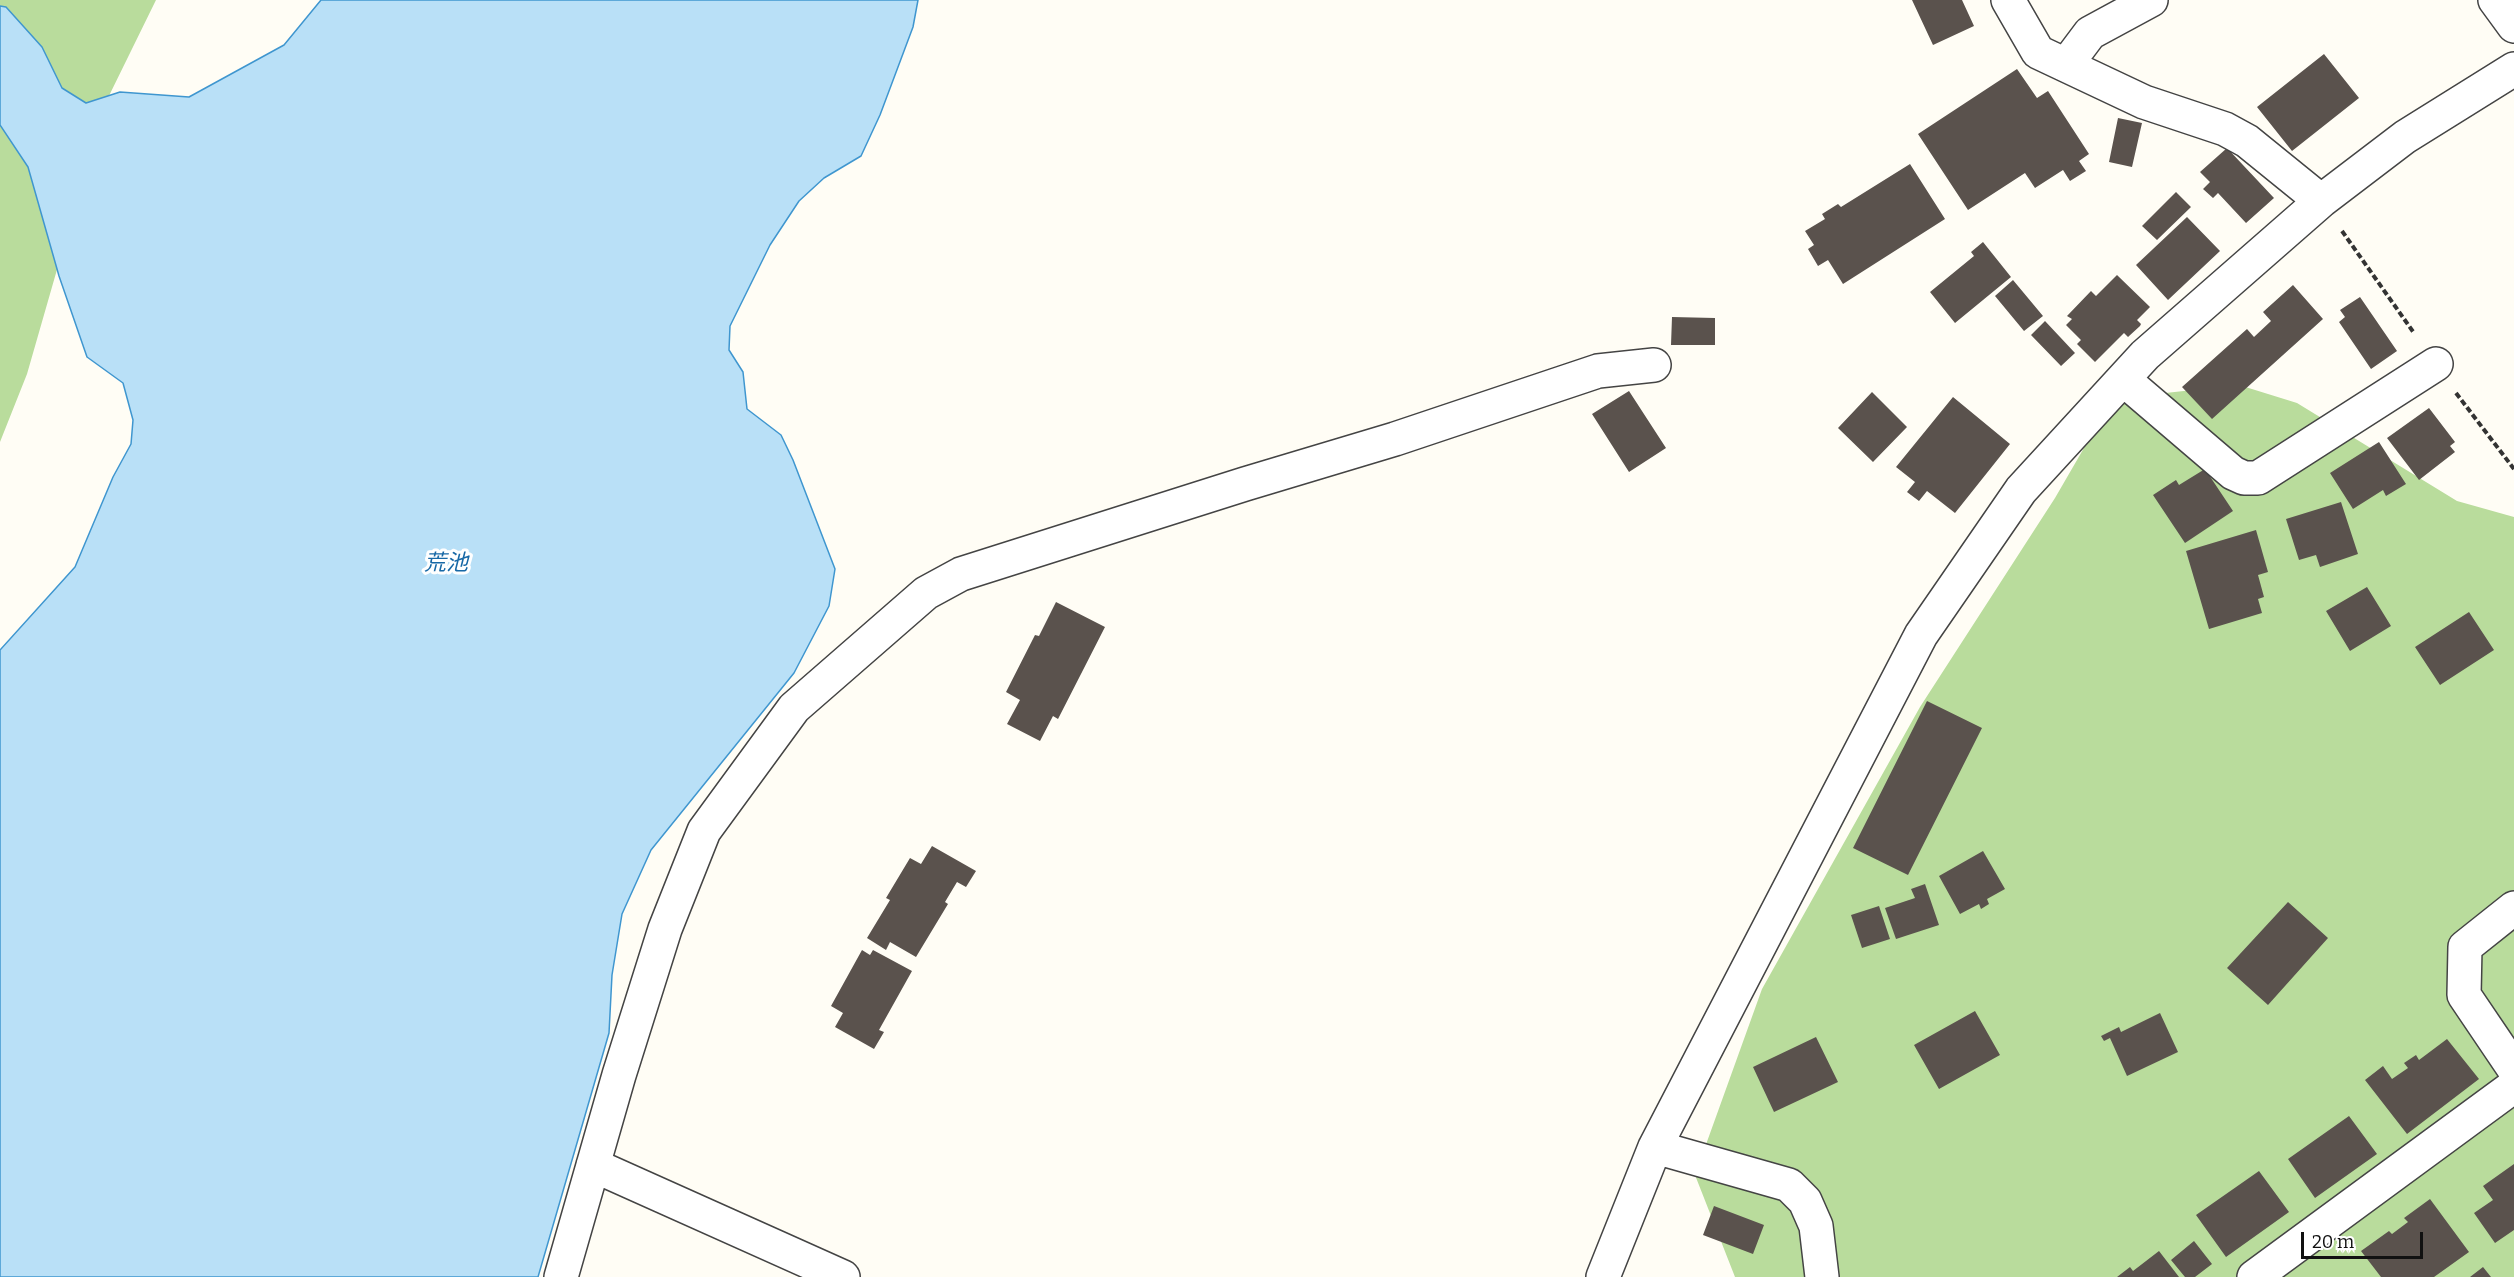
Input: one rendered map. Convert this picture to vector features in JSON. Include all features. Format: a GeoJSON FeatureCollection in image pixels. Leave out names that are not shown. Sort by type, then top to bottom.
{"type":"FeatureCollection","features":[{"type":"Feature","properties":{"kind":"street"},"geometry":{"type":"LineString","coordinates":[[2008,0],[2038,52],[2144,102],[2225,129],[2247,141],[2321,201]]}},
{"type":"Feature","properties":{"kind":"street"},"geometry":{"type":"LineString","coordinates":[[2066,64],[2090,33],[2151,0]]}},
{"type":"Feature","properties":{"kind":"street"},"geometry":{"type":"LineString","coordinates":[[2495,0],[2514,26]]}},
{"type":"Feature","properties":{"kind":"street"},"geometry":{"type":"LineString","coordinates":[[1603,1277],[1655,1147],[1922,635],[2020,490],[2145,355],[2321,201],[2405,137],[2514,69]]}},
{"type":"Feature","properties":{"kind":"street"},"geometry":{"type":"LineString","coordinates":[[2123,379],[2232,473],[2244,478],[2258,478],[2436,364]]}},
{"type":"Feature","properties":{"kind":"street"},"geometry":{"type":"LineString","coordinates":[[561,1277],[665,929],[704,831],[794,708],[926,593],[961,574],[1395,439],[1598,371],[1654,365]]}},
{"type":"Feature","properties":{"kind":"street"},"geometry":{"type":"LineString","coordinates":[[2514,908],[2465,947],[2464,994],[2514,1069]]}},
{"type":"Feature","properties":{"kind":"street"},"geometry":{"type":"LineString","coordinates":[[2254,1277],[2514,1086]]}},
{"type":"Feature","properties":{"kind":"street"},"geometry":{"type":"LineString","coordinates":[[1655,1147],[1789,1185],[1806,1202],[1816,1226],[1822,1277]]}},
{"type":"Feature","properties":{"kind":"street"},"geometry":{"type":"LineString","coordinates":[[593,1165],[843,1277]]}},
{"type":"Feature","properties":{"kind":"green space"},"geometry":{"type":"Polygon","coordinates":[[[0,0],[156,0],[104,106],[27,374],[0,442],[0,0]]]}},
{"type":"Feature","properties":{"kind":"green space"},"geometry":{"type":"Polygon","coordinates":[[[2239,385],[2297,403],[2457,501],[2514,517],[2514,1277],[1735,1277],[1695,1175],[1762,989],[1920,707],[2055,498],[2106,410],[2147,395],[2239,385]]]}},
{"type":"Feature","properties":{"kind":"water","name":"荒池"},"geometry":{"type":"Polygon","coordinates":[[[321,0],[918,0],[913,27],[880,115],[861,156],[824,178],[799,201],[770,245],[730,326],[729,350],[743,372],[747,409],[781,435],[835,569],[829,606],[794,673],[651,850],[622,914],[612,975],[609,1033],[538,1277],[0,1277],[0,650],[75,567],[113,477],[131,444],[133,420],[123,383],[87,357],[59,276],[28,167],[0,125],[0,6],[6,7],[42,47],[62,88],[86,103],[120,92],[189,97],[284,45],[321,0]]]}},
{"type":"Feature","properties":{"kind":"building"},"geometry":{"type":"Polygon","coordinates":[[[1912,0],[1962,0],[1974,26],[1933,45],[1912,0]]]}},
{"type":"Feature","properties":{"kind":"building"},"geometry":{"type":"Polygon","coordinates":[[[2324,54],[2359,98],[2292,151],[2257,107],[2324,54]]]}},
{"type":"Feature","properties":{"kind":"building"},"geometry":{"type":"Polygon","coordinates":[[[2017,69],[2037,98],[2048,91],[2089,154],[2079,161],[2086,171],[2070,181],[2063,170],[2035,188],[2025,173],[1968,210],[1918,134],[2017,69]]]}},
{"type":"Feature","properties":{"kind":"building"},"geometry":{"type":"Polygon","coordinates":[[[2118,118],[2142,123],[2132,167],[2109,162],[2118,118]]]}},
{"type":"Feature","properties":{"kind":"building"},"geometry":{"type":"Polygon","coordinates":[[[2227,148],[2274,198],[2246,223],[2218,193],[2213,198],[2203,189],[2210,182],[2200,172],[2227,148]]]}},
{"type":"Feature","properties":{"kind":"building"},"geometry":{"type":"Polygon","coordinates":[[[1910,164],[1945,219],[1843,284],[1828,260],[1818,266],[1808,249],[1814,245],[1805,231],[1825,219],[1822,214],[1838,204],[1841,207],[1910,164]]]}},
{"type":"Feature","properties":{"kind":"building"},"geometry":{"type":"Polygon","coordinates":[[[2176,192],[2191,207],[2157,240],[2142,226],[2176,192]]]}},
{"type":"Feature","properties":{"kind":"building"},"geometry":{"type":"Polygon","coordinates":[[[2187,217],[2220,251],[2168,300],[2136,265],[2187,217]]]}},
{"type":"Feature","properties":{"kind":"building"},"geometry":{"type":"Polygon","coordinates":[[[1983,242],[2011,277],[1955,323],[1930,292],[1974,256],[1971,252],[1983,242]]]}},
{"type":"Feature","properties":{"kind":"building"},"geometry":{"type":"Polygon","coordinates":[[[2117,275],[2150,307],[2137,320],[2140,326],[2128,337],[2124,333],[2095,362],[2077,344],[2081,340],[2066,325],[2072,319],[2067,316],[2091,291],[2096,296],[2117,275]]]}},
{"type":"Feature","properties":{"kind":"building"},"geometry":{"type":"Polygon","coordinates":[[[2013,280],[2043,316],[2024,331],[1995,296],[2013,280]]]}},
{"type":"Feature","properties":{"kind":"building"},"geometry":{"type":"Polygon","coordinates":[[[2293,285],[2323,319],[2212,419],[2182,387],[2247,329],[2254,337],[2271,321],[2263,312],[2293,285]]]}},
{"type":"Feature","properties":{"kind":"building"},"geometry":{"type":"Polygon","coordinates":[[[2360,297],[2397,351],[2371,369],[2339,322],[2345,317],[2340,310],[2360,297]]]}},
{"type":"Feature","properties":{"kind":"building"},"geometry":{"type":"Polygon","coordinates":[[[1672,317],[1715,318],[1715,345],[1671,345],[1672,317]]]}},
{"type":"Feature","properties":{"kind":"building"},"geometry":{"type":"Polygon","coordinates":[[[2045,321],[2075,353],[2061,366],[2031,335],[2045,321]]]}},
{"type":"Feature","properties":{"kind":"building"},"geometry":{"type":"Polygon","coordinates":[[[1629,391],[1666,448],[1629,472],[1592,414],[1629,391]]]}},
{"type":"Feature","properties":{"kind":"building"},"geometry":{"type":"Polygon","coordinates":[[[1872,392],[1907,427],[1873,462],[1838,428],[1872,392]]]}},
{"type":"Feature","properties":{"kind":"building"},"geometry":{"type":"Polygon","coordinates":[[[1953,397],[2010,444],[1955,513],[1927,491],[1919,501],[1907,492],[1915,482],[1896,467],[1953,397]]]}},
{"type":"Feature","properties":{"kind":"building"},"geometry":{"type":"Polygon","coordinates":[[[2429,408],[2455,442],[2450,446],[2455,452],[2419,480],[2387,438],[2429,408]]]}},
{"type":"Feature","properties":{"kind":"building"},"geometry":{"type":"Polygon","coordinates":[[[2379,442],[2406,484],[2386,496],[2383,490],[2353,509],[2330,473],[2379,442]]]}},
{"type":"Feature","properties":{"kind":"building"},"geometry":{"type":"Polygon","coordinates":[[[2205,469],[2233,511],[2185,543],[2153,495],[2176,480],[2179,485],[2205,469]]]}},
{"type":"Feature","properties":{"kind":"building"},"geometry":{"type":"Polygon","coordinates":[[[2341,502],[2358,554],[2320,567],[2316,555],[2299,560],[2286,519],[2341,502]]]}},
{"type":"Feature","properties":{"kind":"building"},"geometry":{"type":"Polygon","coordinates":[[[2256,530],[2268,572],[2258,575],[2264,597],[2258,599],[2262,613],[2209,629],[2186,551],[2256,530]]]}},
{"type":"Feature","properties":{"kind":"building"},"geometry":{"type":"Polygon","coordinates":[[[2367,587],[2391,626],[2350,651],[2326,611],[2367,587]]]}},
{"type":"Feature","properties":{"kind":"building"},"geometry":{"type":"Polygon","coordinates":[[[1056,602],[1105,627],[1058,719],[1053,716],[1040,741],[1007,724],[1020,700],[1006,692],[1035,635],[1039,636],[1056,602]]]}},
{"type":"Feature","properties":{"kind":"building"},"geometry":{"type":"Polygon","coordinates":[[[2469,612],[2494,650],[2440,685],[2415,647],[2469,612]]]}},
{"type":"Feature","properties":{"kind":"building"},"geometry":{"type":"Polygon","coordinates":[[[1927,701],[1982,728],[1908,875],[1853,848],[1927,701]]]}},
{"type":"Feature","properties":{"kind":"building"},"geometry":{"type":"Polygon","coordinates":[[[932,846],[976,871],[966,887],[957,882],[945,902],[948,904],[916,957],[890,942],[886,950],[867,938],[890,900],[886,898],[910,858],[921,864],[932,846]]]}},
{"type":"Feature","properties":{"kind":"building"},"geometry":{"type":"Polygon","coordinates":[[[1983,851],[2005,889],[1987,899],[1989,904],[1981,909],[1979,904],[1960,914],[1939,876],[1983,851]]]}},
{"type":"Feature","properties":{"kind":"building"},"geometry":{"type":"Polygon","coordinates":[[[1925,884],[1939,925],[1896,939],[1885,908],[1915,898],[1911,889],[1925,884]]]}},
{"type":"Feature","properties":{"kind":"building"},"geometry":{"type":"Polygon","coordinates":[[[2288,902],[2328,938],[2268,1005],[2227,968],[2288,902]]]}},
{"type":"Feature","properties":{"kind":"building"},"geometry":{"type":"Polygon","coordinates":[[[1879,906],[1890,939],[1862,948],[1851,915],[1879,906]]]}},
{"type":"Feature","properties":{"kind":"building"},"geometry":{"type":"Polygon","coordinates":[[[862,950],[870,955],[873,950],[912,971],[879,1030],[884,1032],[874,1049],[835,1027],[843,1013],[831,1006],[862,950]]]}},
{"type":"Feature","properties":{"kind":"building"},"geometry":{"type":"Polygon","coordinates":[[[1975,1011],[2000,1055],[1939,1089],[1914,1045],[1975,1011]]]}},
{"type":"Feature","properties":{"kind":"building"},"geometry":{"type":"Polygon","coordinates":[[[2160,1013],[2178,1052],[2127,1076],[2110,1038],[2104,1041],[2101,1036],[2119,1027],[2121,1032],[2160,1013]]]}},
{"type":"Feature","properties":{"kind":"building"},"geometry":{"type":"Polygon","coordinates":[[[1816,1037],[1838,1082],[1774,1112],[1753,1067],[1816,1037]]]}},
{"type":"Feature","properties":{"kind":"building"},"geometry":{"type":"Polygon","coordinates":[[[2447,1039],[2479,1079],[2407,1134],[2365,1080],[2383,1066],[2392,1079],[2408,1068],[2404,1063],[2416,1055],[2419,1060],[2447,1039]]]}},
{"type":"Feature","properties":{"kind":"building"},"geometry":{"type":"Polygon","coordinates":[[[2349,1116],[2377,1154],[2315,1198],[2288,1159],[2349,1116]]]}},
{"type":"Feature","properties":{"kind":"building"},"geometry":{"type":"Polygon","coordinates":[[[2514,1164],[2514,1230],[2495,1243],[2474,1213],[2493,1200],[2483,1186],[2514,1164]]]}},
{"type":"Feature","properties":{"kind":"building"},"geometry":{"type":"Polygon","coordinates":[[[2259,1171],[2289,1212],[2226,1257],[2196,1215],[2259,1171]]]}},
{"type":"Feature","properties":{"kind":"building"},"geometry":{"type":"Polygon","coordinates":[[[2430,1199],[2469,1252],[2434,1277],[2381,1277],[2361,1251],[2389,1231],[2392,1234],[2408,1222],[2404,1218],[2430,1199]]]}},
{"type":"Feature","properties":{"kind":"building"},"geometry":{"type":"Polygon","coordinates":[[[1714,1206],[1764,1225],[1753,1254],[1703,1235],[1714,1206]]]}},
{"type":"Feature","properties":{"kind":"building"},"geometry":{"type":"Polygon","coordinates":[[[2194,1241],[2212,1264],[2195,1277],[2185,1277],[2171,1260],[2194,1241]]]}},
{"type":"Feature","properties":{"kind":"building"},"geometry":{"type":"Polygon","coordinates":[[[2159,1251],[2179,1277],[2117,1277],[2130,1267],[2133,1271],[2159,1251]]]}},
{"type":"Feature","properties":{"kind":"building"},"geometry":{"type":"Polygon","coordinates":[[[2483,1267],[2491,1277],[2470,1277],[2483,1267]]]}}]}
